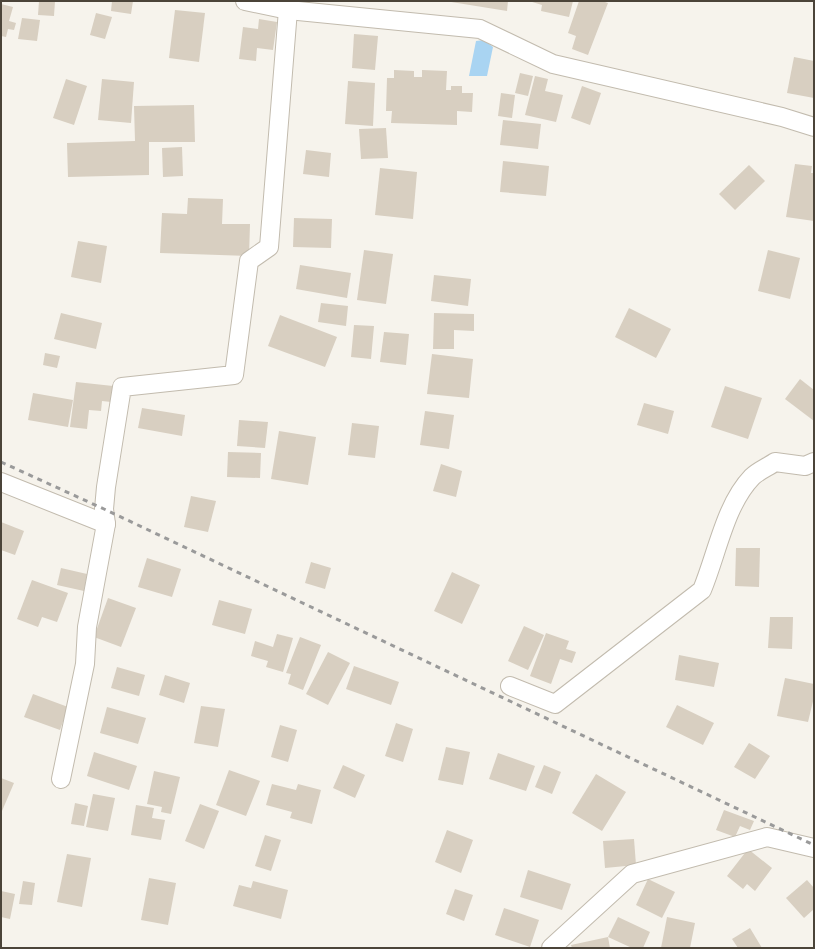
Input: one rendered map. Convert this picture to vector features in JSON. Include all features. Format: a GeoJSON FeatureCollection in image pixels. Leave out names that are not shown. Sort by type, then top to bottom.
{"type":"FeatureCollection","features":[{"type":"Feature","properties":{"kind":"street"},"geometry":{"type":"LineString","coordinates":[[245,1],[288,10],[480,29],[553,64],[775,115],[814,127]]}},
{"type":"Feature","properties":{"kind":"street"},"geometry":{"type":"LineString","coordinates":[[61,779],[85,664],[87,627],[106,524],[104,508],[106,487],[122,387],[234,375],[249,261],[269,247],[288,10]]}},
{"type":"Feature","properties":{"kind":"street"},"geometry":{"type":"LineString","coordinates":[[510,686],[555,704],[561,700],[702,590],[731,506],[752,477],[775,462],[806,466],[814,462]]}},
{"type":"Feature","properties":{"kind":"street"},"geometry":{"type":"LineString","coordinates":[[1,482],[106,524]]}},
{"type":"Feature","properties":{"kind":"street"},"geometry":{"type":"LineString","coordinates":[[551,948],[632,874],[767,837],[814,848]]}},
{"type":"Feature","properties":{"kind":"water"},"geometry":{"type":"Polygon","coordinates":[[[484,40],[493,47],[487,76],[469,76],[476,41],[484,40]]]}},
{"type":"Feature","properties":{"kind":"building"},"geometry":{"type":"Polygon","coordinates":[[[39,1],[55,1],[54,16],[38,15],[39,1]]]}},
{"type":"Feature","properties":{"kind":"building"},"geometry":{"type":"Polygon","coordinates":[[[112,1],[133,1],[131,14],[111,11],[112,1]]]}},
{"type":"Feature","properties":{"kind":"building"},"geometry":{"type":"Polygon","coordinates":[[[445,1],[508,1],[507,11],[445,1]]]}},
{"type":"Feature","properties":{"kind":"building"},"geometry":{"type":"Polygon","coordinates":[[[529,1],[573,1],[569,17],[541,11],[542,5],[529,1]]]}},
{"type":"Feature","properties":{"kind":"building"},"geometry":{"type":"Polygon","coordinates":[[[579,1],[602,1],[608,3],[588,55],[572,49],[576,36],[568,33],[579,1]]]}},
{"type":"Feature","properties":{"kind":"building"},"geometry":{"type":"Polygon","coordinates":[[[1,4],[13,7],[9,21],[16,23],[14,30],[8,29],[6,37],[1,36],[1,4]]]}},
{"type":"Feature","properties":{"kind":"building"},"geometry":{"type":"Polygon","coordinates":[[[175,10],[205,13],[199,62],[169,58],[175,10]]]}},
{"type":"Feature","properties":{"kind":"building"},"geometry":{"type":"Polygon","coordinates":[[[96,13],[112,17],[105,39],[90,35],[96,13]]]}},
{"type":"Feature","properties":{"kind":"building"},"geometry":{"type":"Polygon","coordinates":[[[22,18],[40,20],[37,41],[18,39],[22,18]]]}},
{"type":"Feature","properties":{"kind":"building"},"geometry":{"type":"Polygon","coordinates":[[[259,19],[277,22],[273,50],[257,48],[256,61],[239,59],[243,27],[258,29],[259,19]]]}},
{"type":"Feature","properties":{"kind":"building"},"geometry":{"type":"Polygon","coordinates":[[[354,34],[378,36],[375,70],[352,68],[354,34]]]}},
{"type":"Feature","properties":{"kind":"building"},"geometry":{"type":"Polygon","coordinates":[[[794,57],[814,61],[814,98],[787,93],[794,57]]]}},
{"type":"Feature","properties":{"kind":"building"},"geometry":{"type":"Polygon","coordinates":[[[394,70],[414,71],[414,77],[422,77],[422,70],[447,71],[446,90],[451,90],[451,86],[462,86],[462,93],[473,93],[472,112],[457,111],[457,125],[391,123],[392,111],[386,111],[387,78],[394,78],[394,70]]]}},
{"type":"Feature","properties":{"kind":"building"},"geometry":{"type":"Polygon","coordinates":[[[520,73],[533,76],[528,96],[515,93],[520,73]]]}},
{"type":"Feature","properties":{"kind":"building"},"geometry":{"type":"Polygon","coordinates":[[[535,76],[548,79],[545,91],[563,95],[556,122],[525,115],[535,76]]]}},
{"type":"Feature","properties":{"kind":"building"},"geometry":{"type":"Polygon","coordinates":[[[66,79],[87,86],[74,125],[53,118],[66,79]]]}},
{"type":"Feature","properties":{"kind":"building"},"geometry":{"type":"Polygon","coordinates":[[[102,79],[134,82],[131,123],[98,120],[102,79]]]}},
{"type":"Feature","properties":{"kind":"building"},"geometry":{"type":"Polygon","coordinates":[[[348,81],[375,83],[373,126],[345,124],[348,81]]]}},
{"type":"Feature","properties":{"kind":"building"},"geometry":{"type":"Polygon","coordinates":[[[582,86],[601,93],[590,125],[571,118],[582,86]]]}},
{"type":"Feature","properties":{"kind":"building"},"geometry":{"type":"Polygon","coordinates":[[[501,93],[515,95],[512,118],[498,116],[501,93]]]}},
{"type":"Feature","properties":{"kind":"building"},"geometry":{"type":"Polygon","coordinates":[[[194,105],[195,142],[149,142],[149,175],[68,177],[67,143],[135,141],[134,106],[194,105]]]}},
{"type":"Feature","properties":{"kind":"building"},"geometry":{"type":"Polygon","coordinates":[[[503,120],[541,124],[538,149],[500,145],[503,120]]]}},
{"type":"Feature","properties":{"kind":"building"},"geometry":{"type":"Polygon","coordinates":[[[386,128],[388,158],[361,159],[359,129],[386,128]]]}},
{"type":"Feature","properties":{"kind":"building"},"geometry":{"type":"Polygon","coordinates":[[[182,147],[183,176],[163,177],[162,148],[182,147]]]}},
{"type":"Feature","properties":{"kind":"building"},"geometry":{"type":"Polygon","coordinates":[[[306,150],[331,153],[329,177],[303,174],[306,150]]]}},
{"type":"Feature","properties":{"kind":"building"},"geometry":{"type":"Polygon","coordinates":[[[503,161],[549,166],[546,196],[500,192],[503,161]]]}},
{"type":"Feature","properties":{"kind":"building"},"geometry":{"type":"Polygon","coordinates":[[[795,164],[812,166],[811,173],[814,173],[814,221],[786,217],[795,164]]]}},
{"type":"Feature","properties":{"kind":"building"},"geometry":{"type":"Polygon","coordinates":[[[749,165],[765,181],[735,210],[719,194],[749,165]]]}},
{"type":"Feature","properties":{"kind":"building"},"geometry":{"type":"Polygon","coordinates":[[[380,168],[417,172],[413,219],[375,215],[380,168]]]}},
{"type":"Feature","properties":{"kind":"building"},"geometry":{"type":"Polygon","coordinates":[[[188,198],[223,199],[222,224],[250,224],[249,256],[160,253],[162,213],[187,214],[188,198]]]}},
{"type":"Feature","properties":{"kind":"building"},"geometry":{"type":"Polygon","coordinates":[[[294,218],[332,219],[331,248],[293,247],[294,218]]]}},
{"type":"Feature","properties":{"kind":"building"},"geometry":{"type":"Polygon","coordinates":[[[78,241],[107,246],[101,283],[71,277],[78,241]]]}},
{"type":"Feature","properties":{"kind":"building"},"geometry":{"type":"Polygon","coordinates":[[[364,250],[393,254],[386,304],[357,300],[364,250]]]}},
{"type":"Feature","properties":{"kind":"building"},"geometry":{"type":"Polygon","coordinates":[[[768,250],[800,258],[790,299],[758,291],[768,250]]]}},
{"type":"Feature","properties":{"kind":"building"},"geometry":{"type":"Polygon","coordinates":[[[300,265],[351,273],[347,298],[296,289],[300,265]]]}},
{"type":"Feature","properties":{"kind":"building"},"geometry":{"type":"Polygon","coordinates":[[[434,275],[471,279],[468,306],[431,301],[434,275]]]}},
{"type":"Feature","properties":{"kind":"building"},"geometry":{"type":"Polygon","coordinates":[[[321,303],[348,306],[346,326],[318,322],[321,303]]]}},
{"type":"Feature","properties":{"kind":"building"},"geometry":{"type":"Polygon","coordinates":[[[629,308],[671,329],[656,358],[615,337],[629,308]]]}},
{"type":"Feature","properties":{"kind":"building"},"geometry":{"type":"Polygon","coordinates":[[[61,313],[102,323],[96,349],[54,339],[61,313]]]}},
{"type":"Feature","properties":{"kind":"building"},"geometry":{"type":"Polygon","coordinates":[[[434,313],[474,314],[474,331],[454,330],[454,349],[433,349],[434,313]]]}},
{"type":"Feature","properties":{"kind":"building"},"geometry":{"type":"Polygon","coordinates":[[[280,315],[337,337],[325,367],[268,346],[280,315]]]}},
{"type":"Feature","properties":{"kind":"building"},"geometry":{"type":"Polygon","coordinates":[[[354,325],[374,326],[371,359],[351,357],[354,325]]]}},
{"type":"Feature","properties":{"kind":"building"},"geometry":{"type":"Polygon","coordinates":[[[384,332],[409,334],[406,365],[380,362],[384,332]]]}},
{"type":"Feature","properties":{"kind":"building"},"geometry":{"type":"Polygon","coordinates":[[[45,353],[60,356],[57,368],[43,365],[45,353]]]}},
{"type":"Feature","properties":{"kind":"building"},"geometry":{"type":"Polygon","coordinates":[[[432,354],[473,359],[469,398],[427,394],[432,354]]]}},
{"type":"Feature","properties":{"kind":"building"},"geometry":{"type":"Polygon","coordinates":[[[800,379],[814,390],[814,421],[785,399],[800,379]]]}},
{"type":"Feature","properties":{"kind":"building"},"geometry":{"type":"Polygon","coordinates":[[[76,382],[113,386],[111,402],[102,401],[101,411],[89,410],[87,429],[70,427],[76,382]]]}},
{"type":"Feature","properties":{"kind":"building"},"geometry":{"type":"Polygon","coordinates":[[[725,386],[762,398],[748,439],[711,427],[725,386]]]}},
{"type":"Feature","properties":{"kind":"building"},"geometry":{"type":"Polygon","coordinates":[[[33,393],[73,400],[68,427],[28,420],[33,393]]]}},
{"type":"Feature","properties":{"kind":"building"},"geometry":{"type":"Polygon","coordinates":[[[644,403],[674,411],[668,434],[637,425],[644,403]]]}},
{"type":"Feature","properties":{"kind":"building"},"geometry":{"type":"Polygon","coordinates":[[[142,408],[185,415],[182,436],[138,428],[142,408]]]}},
{"type":"Feature","properties":{"kind":"building"},"geometry":{"type":"Polygon","coordinates":[[[425,411],[454,415],[449,449],[420,445],[425,411]]]}},
{"type":"Feature","properties":{"kind":"building"},"geometry":{"type":"Polygon","coordinates":[[[239,420],[268,422],[265,448],[237,446],[239,420]]]}},
{"type":"Feature","properties":{"kind":"building"},"geometry":{"type":"Polygon","coordinates":[[[352,423],[379,426],[375,458],[348,455],[352,423]]]}},
{"type":"Feature","properties":{"kind":"building"},"geometry":{"type":"Polygon","coordinates":[[[279,431],[316,437],[308,485],[271,479],[279,431]]]}},
{"type":"Feature","properties":{"kind":"building"},"geometry":{"type":"Polygon","coordinates":[[[228,452],[261,453],[260,478],[227,477],[228,452]]]}},
{"type":"Feature","properties":{"kind":"building"},"geometry":{"type":"Polygon","coordinates":[[[441,464],[462,471],[456,497],[433,491],[441,464]]]}},
{"type":"Feature","properties":{"kind":"building"},"geometry":{"type":"Polygon","coordinates":[[[191,496],[216,501],[208,532],[184,527],[191,496]]]}},
{"type":"Feature","properties":{"kind":"building"},"geometry":{"type":"Polygon","coordinates":[[[1,522],[24,531],[15,555],[1,550],[1,522]]]}},
{"type":"Feature","properties":{"kind":"building"},"geometry":{"type":"Polygon","coordinates":[[[736,548],[760,548],[759,587],[735,586],[736,548]]]}},
{"type":"Feature","properties":{"kind":"building"},"geometry":{"type":"Polygon","coordinates":[[[147,558],[181,569],[172,597],[138,587],[147,558]]]}},
{"type":"Feature","properties":{"kind":"building"},"geometry":{"type":"Polygon","coordinates":[[[311,562],[331,568],[325,589],[305,583],[311,562]]]}},
{"type":"Feature","properties":{"kind":"building"},"geometry":{"type":"Polygon","coordinates":[[[61,568],[87,574],[84,591],[57,585],[61,568]]]}},
{"type":"Feature","properties":{"kind":"building"},"geometry":{"type":"Polygon","coordinates":[[[452,572],[480,585],[462,624],[434,611],[452,572]]]}},
{"type":"Feature","properties":{"kind":"building"},"geometry":{"type":"Polygon","coordinates":[[[32,580],[68,593],[57,622],[42,617],[38,627],[17,619],[32,580]]]}},
{"type":"Feature","properties":{"kind":"building"},"geometry":{"type":"Polygon","coordinates":[[[108,598],[136,608],[121,647],[94,637],[108,598]]]}},
{"type":"Feature","properties":{"kind":"building"},"geometry":{"type":"Polygon","coordinates":[[[219,600],[252,609],[245,634],[212,625],[219,600]]]}},
{"type":"Feature","properties":{"kind":"building"},"geometry":{"type":"Polygon","coordinates":[[[770,617],[793,617],[792,649],[768,648],[770,617]]]}},
{"type":"Feature","properties":{"kind":"building"},"geometry":{"type":"Polygon","coordinates":[[[524,626],[544,635],[528,670],[508,661],[524,626]]]}},
{"type":"Feature","properties":{"kind":"building"},"geometry":{"type":"Polygon","coordinates":[[[546,633],[569,641],[566,649],[576,652],[572,663],[560,659],[551,684],[530,676],[546,633]]]}},
{"type":"Feature","properties":{"kind":"building"},"geometry":{"type":"Polygon","coordinates":[[[277,634],[293,638],[283,672],[266,667],[268,661],[251,656],[255,641],[273,647],[277,634]]]}},
{"type":"Feature","properties":{"kind":"building"},"geometry":{"type":"Polygon","coordinates":[[[300,637],[321,645],[303,690],[288,684],[291,674],[286,673],[300,637]]]}},
{"type":"Feature","properties":{"kind":"building"},"geometry":{"type":"Polygon","coordinates":[[[328,652],[350,663],[328,705],[306,694],[328,652]]]}},
{"type":"Feature","properties":{"kind":"building"},"geometry":{"type":"Polygon","coordinates":[[[679,655],[719,663],[714,687],[675,680],[679,655]]]}},
{"type":"Feature","properties":{"kind":"building"},"geometry":{"type":"Polygon","coordinates":[[[354,666],[399,682],[391,705],[346,689],[354,666]]]}},
{"type":"Feature","properties":{"kind":"building"},"geometry":{"type":"Polygon","coordinates":[[[117,667],[145,675],[139,696],[111,688],[117,667]]]}},
{"type":"Feature","properties":{"kind":"building"},"geometry":{"type":"Polygon","coordinates":[[[165,675],[190,683],[184,703],[159,695],[165,675]]]}},
{"type":"Feature","properties":{"kind":"building"},"geometry":{"type":"Polygon","coordinates":[[[785,678],[814,684],[814,697],[808,722],[777,716],[785,678]]]}},
{"type":"Feature","properties":{"kind":"building"},"geometry":{"type":"Polygon","coordinates":[[[33,694],[68,707],[60,730],[24,717],[33,694]]]}},
{"type":"Feature","properties":{"kind":"building"},"geometry":{"type":"Polygon","coordinates":[[[677,705],[714,723],[703,745],[666,727],[677,705]]]}},
{"type":"Feature","properties":{"kind":"building"},"geometry":{"type":"Polygon","coordinates":[[[201,706],[225,709],[218,747],[194,743],[201,706]]]}},
{"type":"Feature","properties":{"kind":"building"},"geometry":{"type":"Polygon","coordinates":[[[107,707],[146,718],[138,744],[100,733],[107,707]]]}},
{"type":"Feature","properties":{"kind":"building"},"geometry":{"type":"Polygon","coordinates":[[[396,723],[413,729],[403,762],[385,756],[396,723]]]}},
{"type":"Feature","properties":{"kind":"building"},"geometry":{"type":"Polygon","coordinates":[[[280,725],[297,730],[288,762],[271,757],[280,725]]]}},
{"type":"Feature","properties":{"kind":"building"},"geometry":{"type":"Polygon","coordinates":[[[749,743],[770,756],[755,779],[734,767],[749,743]]]}},
{"type":"Feature","properties":{"kind":"building"},"geometry":{"type":"Polygon","coordinates":[[[446,747],[470,752],[463,785],[438,780],[446,747]]]}},
{"type":"Feature","properties":{"kind":"building"},"geometry":{"type":"Polygon","coordinates":[[[94,752],[137,766],[129,790],[87,776],[94,752]]]}},
{"type":"Feature","properties":{"kind":"building"},"geometry":{"type":"Polygon","coordinates":[[[498,753],[535,766],[526,791],[489,779],[498,753]]]}},
{"type":"Feature","properties":{"kind":"building"},"geometry":{"type":"Polygon","coordinates":[[[343,765],[365,775],[355,798],[333,788],[343,765]]]}},
{"type":"Feature","properties":{"kind":"building"},"geometry":{"type":"Polygon","coordinates":[[[544,765],[561,772],[552,794],[535,787],[544,765]]]}},
{"type":"Feature","properties":{"kind":"building"},"geometry":{"type":"Polygon","coordinates":[[[229,770],[260,781],[246,816],[216,805],[229,770]]]}},
{"type":"Feature","properties":{"kind":"building"},"geometry":{"type":"Polygon","coordinates":[[[154,771],[180,777],[171,814],[161,812],[162,807],[147,804],[154,771]]]}},
{"type":"Feature","properties":{"kind":"building"},"geometry":{"type":"Polygon","coordinates":[[[596,774],[626,792],[602,831],[572,813],[596,774]]]}},
{"type":"Feature","properties":{"kind":"building"},"geometry":{"type":"Polygon","coordinates":[[[1,778],[14,783],[2,811],[1,810],[1,778]]]}},
{"type":"Feature","properties":{"kind":"building"},"geometry":{"type":"Polygon","coordinates":[[[272,784],[296,790],[298,784],[321,790],[312,824],[290,818],[292,812],[266,805],[272,784]]]}},
{"type":"Feature","properties":{"kind":"building"},"geometry":{"type":"Polygon","coordinates":[[[93,794],[115,798],[108,831],[86,827],[93,794]]]}},
{"type":"Feature","properties":{"kind":"building"},"geometry":{"type":"Polygon","coordinates":[[[75,803],[88,806],[84,826],[71,824],[75,803]]]}},
{"type":"Feature","properties":{"kind":"building"},"geometry":{"type":"Polygon","coordinates":[[[200,804],[219,811],[204,849],[185,841],[200,804]]]}},
{"type":"Feature","properties":{"kind":"building"},"geometry":{"type":"Polygon","coordinates":[[[136,805],[154,808],[152,818],[165,820],[161,840],[131,835],[136,805]]]}},
{"type":"Feature","properties":{"kind":"building"},"geometry":{"type":"Polygon","coordinates":[[[724,810],[754,821],[750,830],[740,826],[735,837],[716,830],[724,810]]]}},
{"type":"Feature","properties":{"kind":"building"},"geometry":{"type":"Polygon","coordinates":[[[447,830],[473,840],[461,873],[435,862],[447,830]]]}},
{"type":"Feature","properties":{"kind":"building"},"geometry":{"type":"Polygon","coordinates":[[[265,835],[281,840],[271,871],[255,866],[265,835]]]}},
{"type":"Feature","properties":{"kind":"building"},"geometry":{"type":"Polygon","coordinates":[[[634,839],[636,865],[605,868],[603,841],[634,839]]]}},
{"type":"Feature","properties":{"kind":"building"},"geometry":{"type":"Polygon","coordinates":[[[748,849],[772,868],[755,891],[747,884],[743,889],[727,876],[748,849]]]}},
{"type":"Feature","properties":{"kind":"building"},"geometry":{"type":"Polygon","coordinates":[[[67,854],[91,858],[82,907],[57,902],[67,854]]]}},
{"type":"Feature","properties":{"kind":"building"},"geometry":{"type":"Polygon","coordinates":[[[528,870],[571,884],[562,910],[520,897],[528,870]]]}},
{"type":"Feature","properties":{"kind":"building"},"geometry":{"type":"Polygon","coordinates":[[[149,878],[176,883],[168,925],[141,920],[149,878]]]}},
{"type":"Feature","properties":{"kind":"building"},"geometry":{"type":"Polygon","coordinates":[[[648,879],[675,892],[662,918],[636,905],[648,879]]]}},
{"type":"Feature","properties":{"kind":"building"},"geometry":{"type":"Polygon","coordinates":[[[807,880],[814,888],[814,909],[804,918],[786,898],[807,880]]]}},
{"type":"Feature","properties":{"kind":"building"},"geometry":{"type":"Polygon","coordinates":[[[23,881],[35,883],[32,905],[19,904],[23,881]]]}},
{"type":"Feature","properties":{"kind":"building"},"geometry":{"type":"Polygon","coordinates":[[[253,881],[288,890],[281,919],[233,906],[239,885],[251,888],[253,881]]]}},
{"type":"Feature","properties":{"kind":"building"},"geometry":{"type":"Polygon","coordinates":[[[455,889],[473,895],[464,921],[446,914],[455,889]]]}},
{"type":"Feature","properties":{"kind":"building"},"geometry":{"type":"Polygon","coordinates":[[[1,891],[15,894],[10,919],[1,917],[1,891]]]}},
{"type":"Feature","properties":{"kind":"building"},"geometry":{"type":"Polygon","coordinates":[[[504,908],[539,920],[530,947],[495,935],[504,908]]]}},
{"type":"Feature","properties":{"kind":"building"},"geometry":{"type":"Polygon","coordinates":[[[618,917],[650,932],[643,948],[632,948],[608,937],[618,917]]]}},
{"type":"Feature","properties":{"kind":"building"},"geometry":{"type":"Polygon","coordinates":[[[667,917],[695,923],[690,948],[661,948],[667,917]]]}},
{"type":"Feature","properties":{"kind":"building"},"geometry":{"type":"Polygon","coordinates":[[[750,928],[762,948],[738,948],[732,939],[750,928]]]}},
{"type":"Feature","properties":{"kind":"building"},"geometry":{"type":"Polygon","coordinates":[[[608,937],[610,948],[572,948],[571,945],[608,937]]]}},
{"type":"Feature","properties":{"kind":"railway"},"geometry":{"type":"LineString","coordinates":[[1,462],[104,509],[814,845]]}}]}
